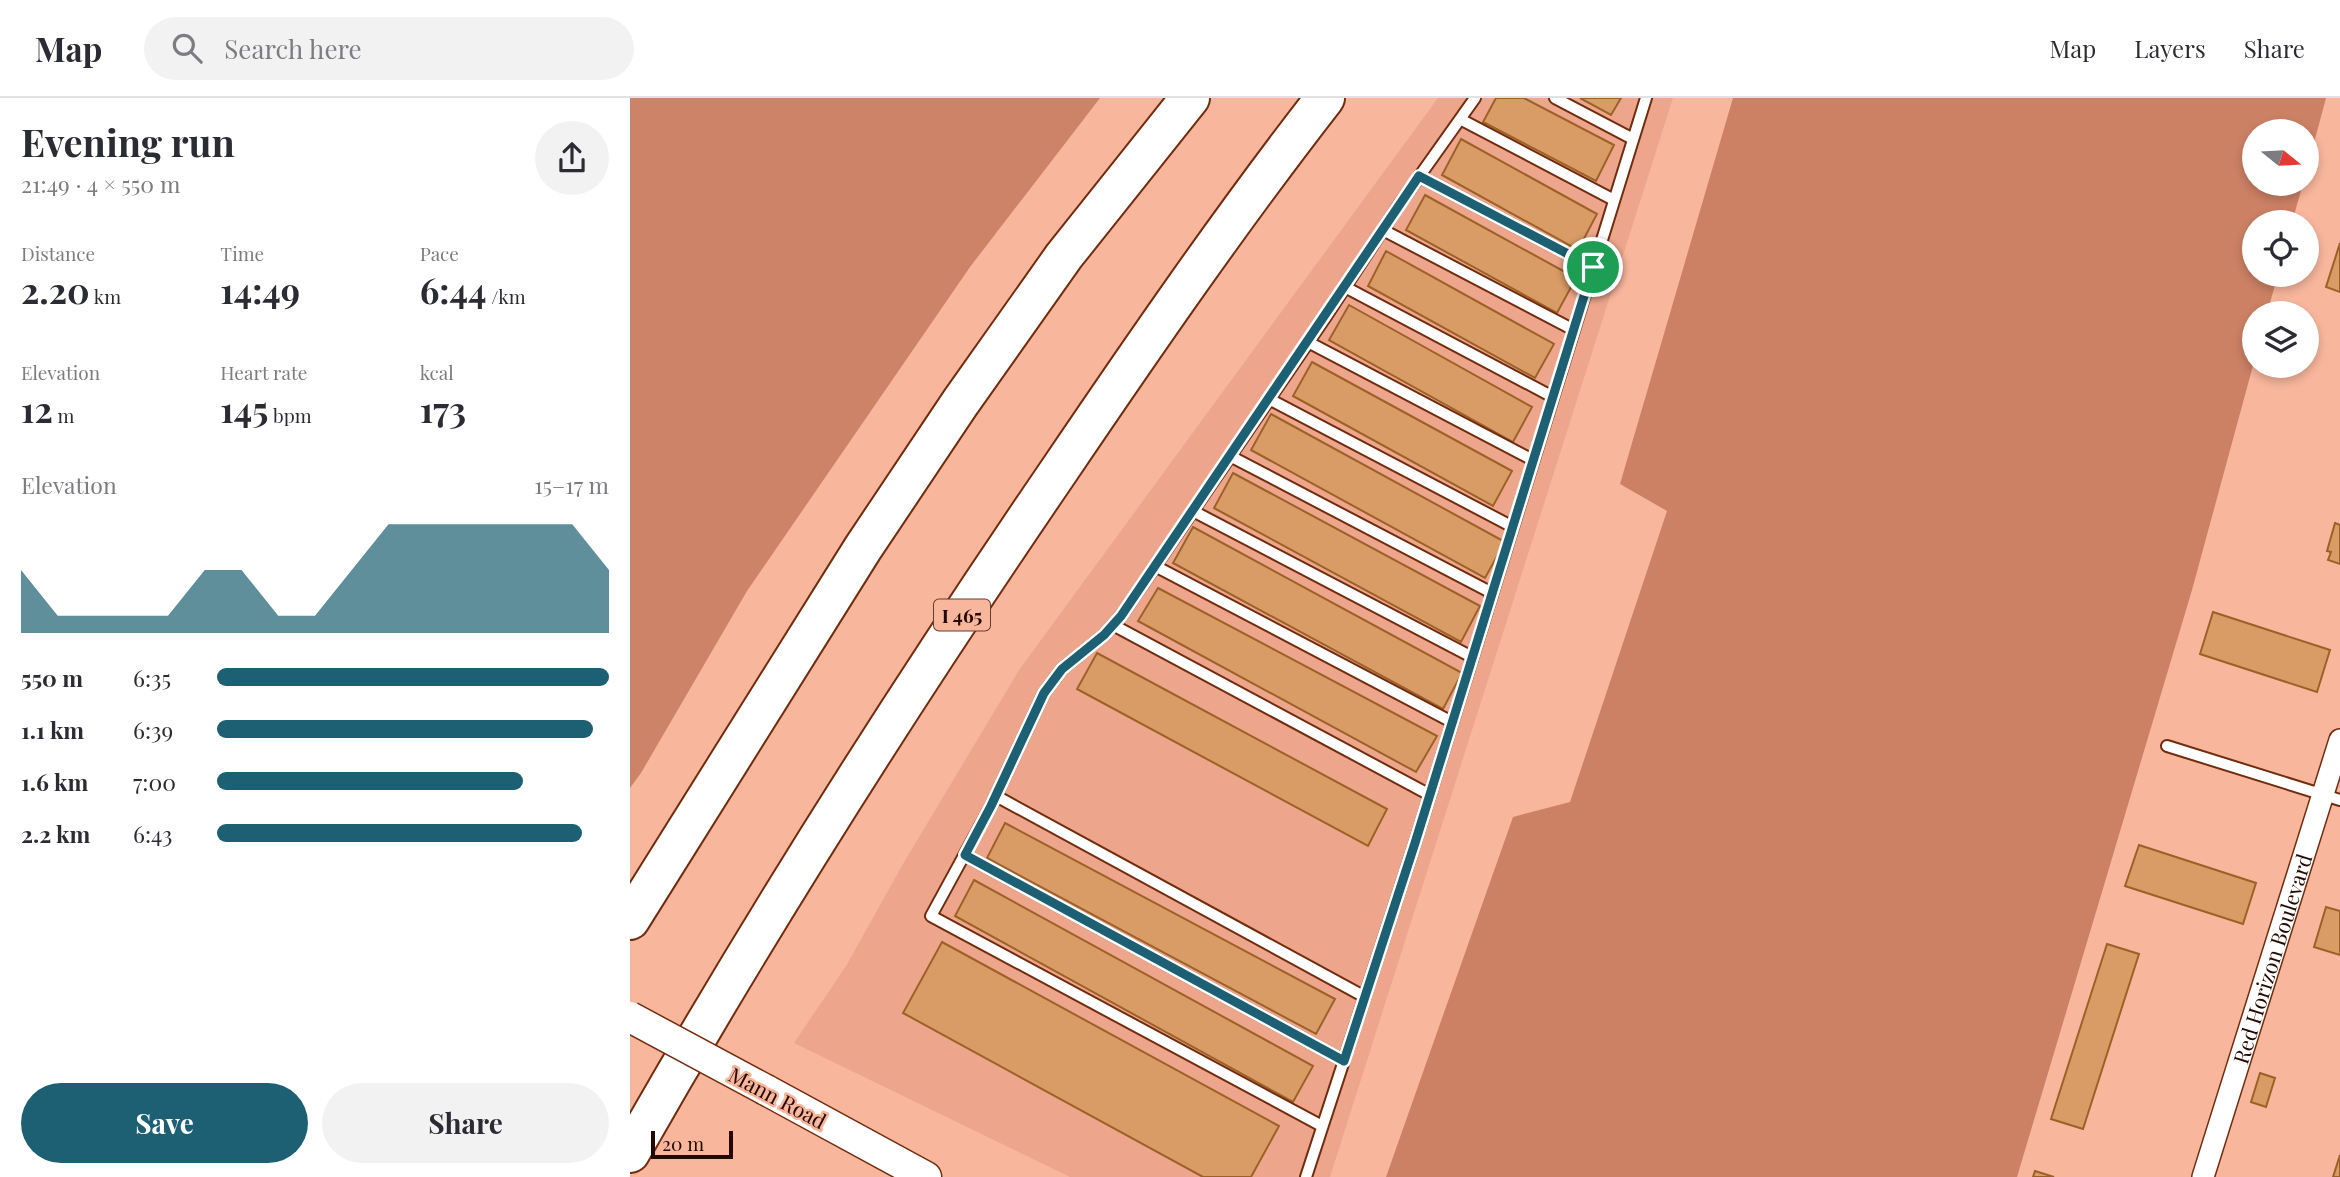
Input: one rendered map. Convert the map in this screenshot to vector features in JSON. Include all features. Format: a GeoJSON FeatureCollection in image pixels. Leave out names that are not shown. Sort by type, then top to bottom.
{"type":"FeatureCollection","features":[{"type":"Feature","properties":{"kind":"highway"},"geometry":{"type":"LineString","coordinates":[[630,920],[863,548],[960,403],[1064,256],[1190,98]]}},
{"type":"Feature","properties":{"kind":"highway","name":"I 465"},"geometry":{"type":"LineString","coordinates":[[630,1153],[766,920],[944,642],[1128,369],[1325,98]]}},
{"type":"Feature","properties":{"kind":"main road","name":"Mann Road"},"geometry":{"type":"LineString","coordinates":[[630,1017],[926,1177]]}},
{"type":"Feature","properties":{"kind":"street","name":"Red Horizon Boulevard"},"geometry":{"type":"LineString","coordinates":[[2203,1177],[2331,797],[2340,740]]}},
{"type":"Feature","properties":{"kind":"lane"},"geometry":{"type":"LineString","coordinates":[[1322,1126],[931,916],[996,796],[1044,693],[1062,669],[1113,625],[1475,98]]}},
{"type":"Feature","properties":{"kind":"lane"},"geometry":{"type":"LineString","coordinates":[[1555,98],[1633,139]]}},
{"type":"Feature","properties":{"kind":"lane"},"geometry":{"type":"LineString","coordinates":[[1306,1177],[1430,795],[1646,98]]}},
{"type":"Feature","properties":{"kind":"lane"},"geometry":{"type":"LineString","coordinates":[[1460,119],[1614,200]]}},
{"type":"Feature","properties":{"kind":"lane"},"geometry":{"type":"LineString","coordinates":[[1419,176],[1593,267]]}},
{"type":"Feature","properties":{"kind":"lane"},"geometry":{"type":"LineString","coordinates":[[1383,230],[1574,330]]}},
{"type":"Feature","properties":{"kind":"lane"},"geometry":{"type":"LineString","coordinates":[[1345,287],[1553,397]]}},
{"type":"Feature","properties":{"kind":"lane"},"geometry":{"type":"LineString","coordinates":[[1308,342],[1533,460]]}},
{"type":"Feature","properties":{"kind":"lane"},"geometry":{"type":"LineString","coordinates":[[1269,399],[1513,527]]}},
{"type":"Feature","properties":{"kind":"lane"},"geometry":{"type":"LineString","coordinates":[[1230,456],[1492,593]]}},
{"type":"Feature","properties":{"kind":"lane"},"geometry":{"type":"LineString","coordinates":[[1193,511],[1472,657]]}},
{"type":"Feature","properties":{"kind":"lane"},"geometry":{"type":"LineString","coordinates":[[1155,566],[1452,722]]}},
{"type":"Feature","properties":{"kind":"lane"},"geometry":{"type":"LineString","coordinates":[[1113,625],[1430,795]]}},
{"type":"Feature","properties":{"kind":"lane"},"geometry":{"type":"LineString","coordinates":[[2167,747],[2331,797]]}},
{"type":"Feature","properties":{"kind":"lane"},"geometry":{"type":"LineString","coordinates":[[996,796],[1365,996]]}},
{"type":"Feature","properties":{"kind":"lane"},"geometry":{"type":"LineString","coordinates":[[965,855],[1344,1061]]}},
{"type":"Feature","properties":{"kind":"shaded area"},"geometry":{"type":"Polygon","coordinates":[[[630,98],[1100,98],[970,267],[747,591],[630,788],[630,98]]]}},
{"type":"Feature","properties":{"kind":"shaded area"},"geometry":{"type":"Polygon","coordinates":[[[1438,98],[1673,98],[1330,1177],[1070,1177],[794,1043],[846,966],[903,864],[1019,670],[1438,98]]]}},
{"type":"Feature","properties":{"kind":"shaded area"},"geometry":{"type":"Polygon","coordinates":[[[1733,98],[2326,98],[2319,124],[2319,119],[2242,119],[2242,196],[2300,196],[2295,210],[2242,210],[2242,287],[2275,287],[2270,301],[2242,301],[2242,378],[2250,378],[2192,590],[2017,1177],[1386,1177],[1513,817],[1570,802],[1667,511],[1620,484],[1733,98]]]}},
{"type":"Feature","properties":{"kind":"building"},"geometry":{"type":"Polygon","coordinates":[[[1496,98],[1524,98],[1614,145],[1596,181],[1483,122],[1496,98]]]}},
{"type":"Feature","properties":{"kind":"building"},"geometry":{"type":"Polygon","coordinates":[[[1580,98],[1621,98],[1611,115],[1580,98]]]}},
{"type":"Feature","properties":{"kind":"building"},"geometry":{"type":"Polygon","coordinates":[[[1461,139],[1597,214],[1578,250],[1442,175],[1461,139]]]}},
{"type":"Feature","properties":{"kind":"building"},"geometry":{"type":"Polygon","coordinates":[[[1425,195],[1576,278],[1557,313],[1406,230],[1425,195]]]}},
{"type":"Feature","properties":{"kind":"building"},"geometry":{"type":"Polygon","coordinates":[[[2340,243],[2340,292],[2326,287],[2340,243]]]}},
{"type":"Feature","properties":{"kind":"building"},"geometry":{"type":"Polygon","coordinates":[[[1386,251],[1554,344],[1535,378],[1368,286],[1386,251]]]}},
{"type":"Feature","properties":{"kind":"building"},"geometry":{"type":"Polygon","coordinates":[[[1349,305],[1532,407],[1513,442],[1329,340],[1349,305]]]}},
{"type":"Feature","properties":{"kind":"building"},"geometry":{"type":"Polygon","coordinates":[[[1312,362],[1512,471],[1493,506],[1293,396],[1312,362]]]}},
{"type":"Feature","properties":{"kind":"building"},"geometry":{"type":"Polygon","coordinates":[[[1271,414],[1505,542],[1485,578],[1251,450],[1271,414]]]}},
{"type":"Feature","properties":{"kind":"building"},"geometry":{"type":"Polygon","coordinates":[[[1233,473],[1480,606],[1461,642],[1214,508],[1233,473]]]}},
{"type":"Feature","properties":{"kind":"building"},"geometry":{"type":"Polygon","coordinates":[[[2335,523],[2340,525],[2340,564],[2328,560],[2331,552],[2327,551],[2335,523]]]}},
{"type":"Feature","properties":{"kind":"building"},"geometry":{"type":"Polygon","coordinates":[[[1193,527],[1462,673],[1443,709],[1173,563],[1193,527]]]}},
{"type":"Feature","properties":{"kind":"building"},"geometry":{"type":"Polygon","coordinates":[[[1158,588],[1437,736],[1416,772],[1138,621],[1158,588]]]}},
{"type":"Feature","properties":{"kind":"building"},"geometry":{"type":"Polygon","coordinates":[[[2213,612],[2330,650],[2317,692],[2200,654],[2213,612]]]}},
{"type":"Feature","properties":{"kind":"building"},"geometry":{"type":"Polygon","coordinates":[[[1097,653],[1387,809],[1368,846],[1077,689],[1097,653]]]}},
{"type":"Feature","properties":{"kind":"building"},"geometry":{"type":"Polygon","coordinates":[[[1005,823],[1335,999],[1316,1034],[987,858],[1005,823]]]}},
{"type":"Feature","properties":{"kind":"building"},"geometry":{"type":"Polygon","coordinates":[[[2139,845],[2256,883],[2243,924],[2125,886],[2139,845]]]}},
{"type":"Feature","properties":{"kind":"building"},"geometry":{"type":"Polygon","coordinates":[[[974,880],[1313,1066],[1293,1102],[955,916],[974,880]]]}},
{"type":"Feature","properties":{"kind":"building"},"geometry":{"type":"Polygon","coordinates":[[[2326,907],[2340,911],[2340,955],[2314,947],[2326,907]]]}},
{"type":"Feature","properties":{"kind":"building"},"geometry":{"type":"Polygon","coordinates":[[[942,942],[1279,1126],[1251,1177],[1203,1177],[903,1013],[942,942]]]}},
{"type":"Feature","properties":{"kind":"building"},"geometry":{"type":"Polygon","coordinates":[[[2107,944],[2139,954],[2083,1129],[2051,1119],[2107,944]]]}},
{"type":"Feature","properties":{"kind":"building"},"geometry":{"type":"Polygon","coordinates":[[[2260,1073],[2275,1078],[2266,1107],[2251,1102],[2260,1073]]]}},
{"type":"Feature","properties":{"kind":"building"},"geometry":{"type":"Polygon","coordinates":[[[2340,1155],[2340,1177],[2333,1177],[2340,1155]]]}},
{"type":"Feature","properties":{"kind":"building"},"geometry":{"type":"Polygon","coordinates":[[[2035,1171],[2054,1177],[2033,1177],[2035,1171]]]}},
{"type":"Feature","properties":{"kind":"route"},"geometry":{"type":"LineString","coordinates":[[1419,176],[1593,267],[1415,843],[1344,1061],[965,855],[1044,693],[1062,669],[1104,635],[1121,616],[1419,176]]}}]}
